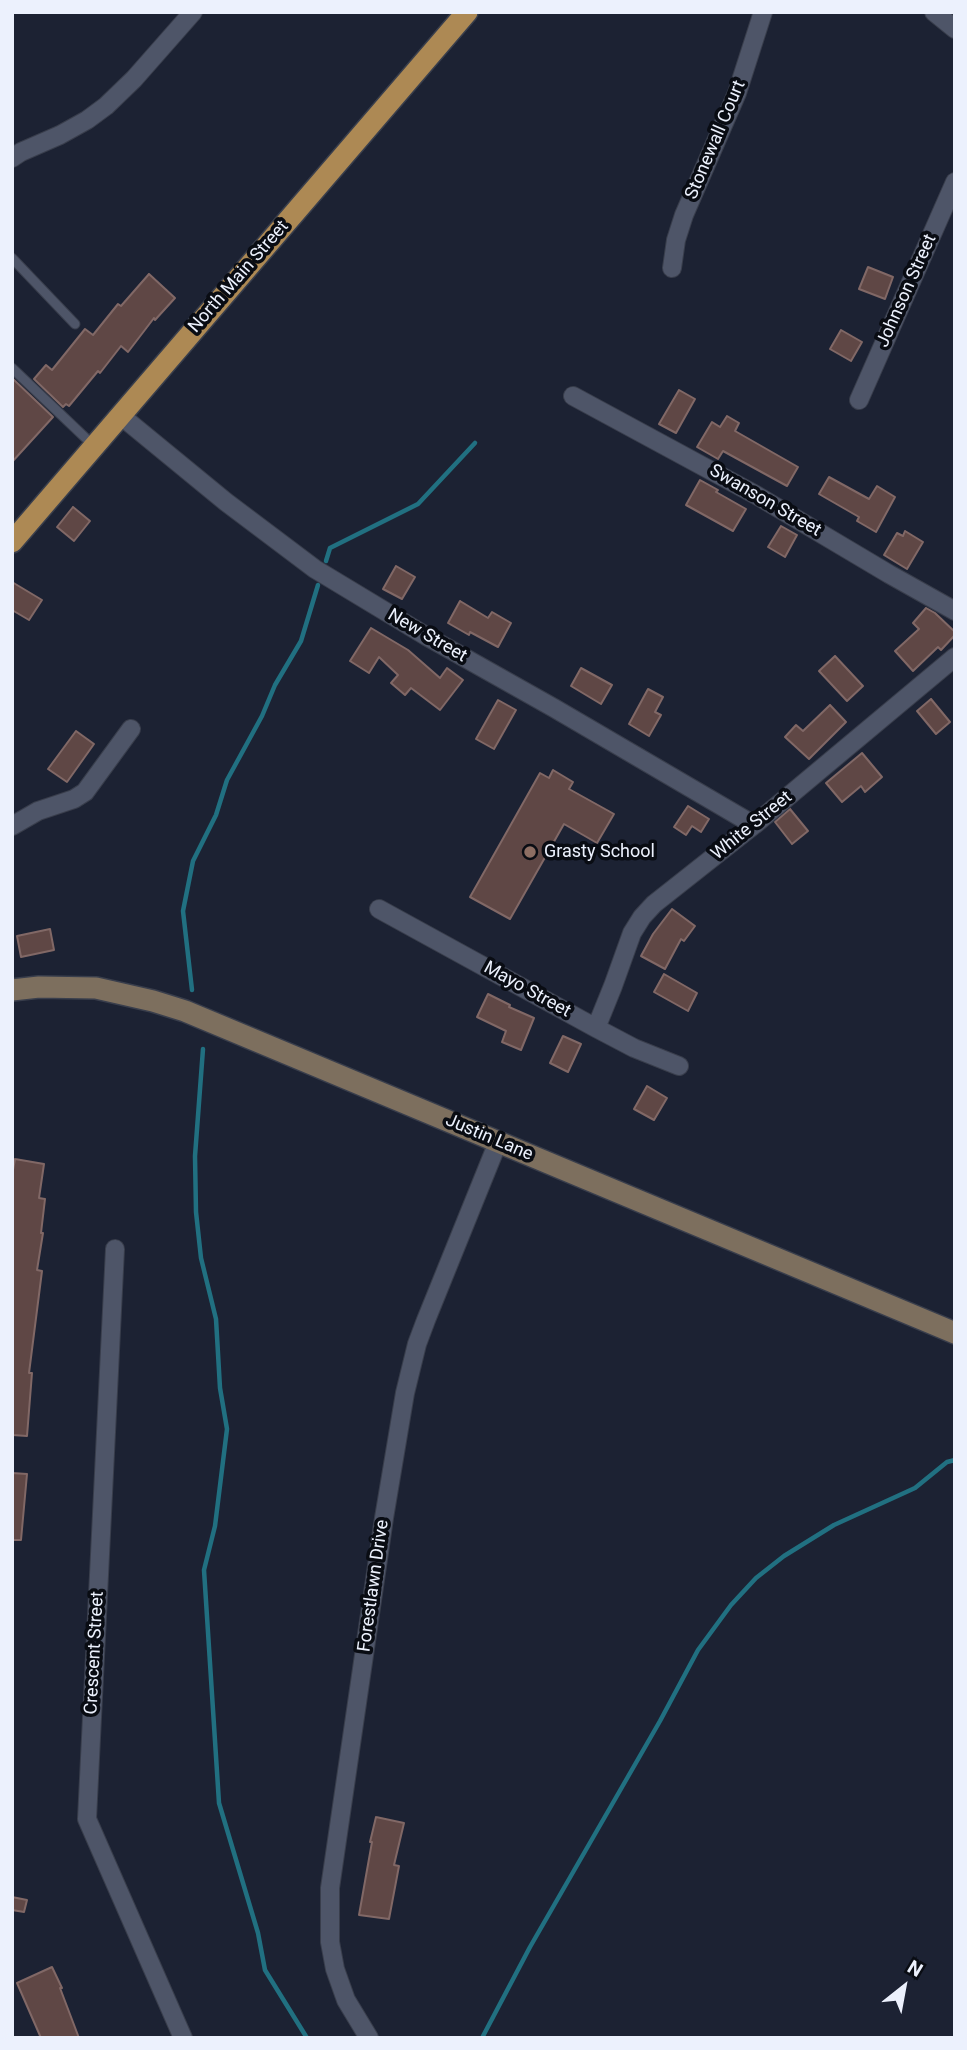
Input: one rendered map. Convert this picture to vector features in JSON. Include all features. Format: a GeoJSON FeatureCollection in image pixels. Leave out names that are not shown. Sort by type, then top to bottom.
{"type":"FeatureCollection","features":[{"type":"Feature","properties":{"kind":"main road","name":"North Main Street"},"geometry":{"type":"LineString","coordinates":[[12,542],[467,12]]}},
{"type":"Feature","properties":{"kind":"main road","name":"Justin Lane"},"geometry":{"type":"LineString","coordinates":[[12,990],[71,986],[96,988],[185,1012],[955,1333]]}},
{"type":"Feature","properties":{"kind":"street"},"geometry":{"type":"LineString","coordinates":[[12,158],[60,135],[106,106],[194,12]]}},
{"type":"Feature","properties":{"kind":"street","name":"Stonewall Court"},"geometry":{"type":"LineString","coordinates":[[672,268],[676,240],[684,215],[737,93],[764,12]]}},
{"type":"Feature","properties":{"kind":"street"},"geometry":{"type":"LineString","coordinates":[[934,12],[952,22]]}},
{"type":"Feature","properties":{"kind":"street","name":"Johnson Street"},"geometry":{"type":"LineString","coordinates":[[859,400],[955,182]]}},
{"type":"Feature","properties":{"kind":"street","name":"Swanson Street"},"geometry":{"type":"LineString","coordinates":[[573,396],[756,495],[955,611]]}},
{"type":"Feature","properties":{"kind":"street","name":"New Street"},"geometry":{"type":"LineString","coordinates":[[120,415],[236,510],[315,569],[754,825]]}},
{"type":"Feature","properties":{"kind":"street","name":"White Street"},"geometry":{"type":"LineString","coordinates":[[596,1028],[632,933],[654,904],[754,825],[955,657]]}},
{"type":"Feature","properties":{"kind":"street"},"geometry":{"type":"LineString","coordinates":[[12,826],[38,811],[74,799],[85,792],[131,729]]}},
{"type":"Feature","properties":{"kind":"street","name":"Mayo Street"},"geometry":{"type":"LineString","coordinates":[[379,909],[596,1028],[679,1066]]}},
{"type":"Feature","properties":{"kind":"street","name":"Forestlawn Drive"},"geometry":{"type":"LineString","coordinates":[[369,2038],[346,2000],[335,1969],[328,1918],[331,1874],[405,1393],[422,1332],[498,1142]]}},
{"type":"Feature","properties":{"kind":"street","name":"Crescent Street"},"geometry":{"type":"LineString","coordinates":[[115,1249],[87,1819],[183,2038]]}},
{"type":"Feature","properties":{"kind":"lane"},"geometry":{"type":"LineString","coordinates":[[12,258],[75,324]]}},
{"type":"Feature","properties":{"kind":"lane"},"geometry":{"type":"LineString","coordinates":[[12,368],[94,446]]}},
{"type":"Feature","properties":{"kind":"building"},"geometry":{"type":"Polygon","coordinates":[[[868,267],[893,277],[885,299],[859,289],[868,267]]]}},
{"type":"Feature","properties":{"kind":"building"},"geometry":{"type":"Polygon","coordinates":[[[149,274],[175,298],[155,320],[154,318],[128,352],[121,346],[69,406],[66,404],[63,407],[34,379],[46,365],[52,370],[85,329],[93,335],[118,304],[121,306],[149,274]]]}},
{"type":"Feature","properties":{"kind":"building"},"geometry":{"type":"Polygon","coordinates":[[[841,330],[862,342],[851,361],[830,349],[841,330]]]}},
{"type":"Feature","properties":{"kind":"building"},"geometry":{"type":"Polygon","coordinates":[[[12,378],[53,417],[12,462],[12,378]]]}},
{"type":"Feature","properties":{"kind":"building"},"geometry":{"type":"Polygon","coordinates":[[[679,390],[695,399],[676,433],[659,424],[679,390]]]}},
{"type":"Feature","properties":{"kind":"building"},"geometry":{"type":"Polygon","coordinates":[[[727,416],[739,423],[735,431],[798,467],[787,486],[723,451],[718,459],[697,447],[712,422],[720,427],[727,416]]]}},
{"type":"Feature","properties":{"kind":"building"},"geometry":{"type":"Polygon","coordinates":[[[829,477],[869,499],[877,486],[895,497],[876,532],[857,521],[859,517],[819,494],[829,477]]]}},
{"type":"Feature","properties":{"kind":"building"},"geometry":{"type":"Polygon","coordinates":[[[700,480],[746,509],[733,531],[686,505],[700,480]]]}},
{"type":"Feature","properties":{"kind":"building"},"geometry":{"type":"Polygon","coordinates":[[[73,507],[90,521],[74,541],[57,527],[73,507]]]}},
{"type":"Feature","properties":{"kind":"building"},"geometry":{"type":"Polygon","coordinates":[[[781,526],[797,535],[785,557],[768,547],[781,526]]]}},
{"type":"Feature","properties":{"kind":"building"},"geometry":{"type":"Polygon","coordinates":[[[905,531],[923,542],[907,569],[884,555],[897,533],[903,536],[905,531]]]}},
{"type":"Feature","properties":{"kind":"building"},"geometry":{"type":"Polygon","coordinates":[[[396,566],[415,577],[402,599],[383,589],[396,566]]]}},
{"type":"Feature","properties":{"kind":"building"},"geometry":{"type":"Polygon","coordinates":[[[12,582],[42,600],[29,620],[12,610],[12,582]]]}},
{"type":"Feature","properties":{"kind":"building"},"geometry":{"type":"Polygon","coordinates":[[[460,601],[488,618],[492,612],[511,623],[498,647],[448,623],[460,601]]]}},
{"type":"Feature","properties":{"kind":"building"},"geometry":{"type":"Polygon","coordinates":[[[926,608],[935,613],[955,635],[941,650],[938,647],[913,671],[895,651],[919,629],[913,623],[926,608]]]}},
{"type":"Feature","properties":{"kind":"building"},"geometry":{"type":"Polygon","coordinates":[[[371,628],[408,650],[440,678],[447,668],[463,680],[440,710],[411,688],[405,695],[391,683],[398,675],[379,657],[369,673],[350,661],[371,628]]]}},
{"type":"Feature","properties":{"kind":"building"},"geometry":{"type":"Polygon","coordinates":[[[835,656],[863,686],[847,701],[819,671],[835,656]]]}},
{"type":"Feature","properties":{"kind":"building"},"geometry":{"type":"Polygon","coordinates":[[[581,668],[612,685],[601,704],[571,686],[581,668]]]}},
{"type":"Feature","properties":{"kind":"building"},"geometry":{"type":"Polygon","coordinates":[[[648,689],[663,697],[655,712],[661,715],[649,736],[629,724],[648,689]]]}},
{"type":"Feature","properties":{"kind":"building"},"geometry":{"type":"Polygon","coordinates":[[[931,699],[950,722],[936,734],[917,711],[931,699]]]}},
{"type":"Feature","properties":{"kind":"building"},"geometry":{"type":"Polygon","coordinates":[[[498,700],[516,710],[494,749],[476,739],[498,700]]]}},
{"type":"Feature","properties":{"kind":"building"},"geometry":{"type":"Polygon","coordinates":[[[830,705],[846,722],[809,759],[785,737],[796,725],[803,731],[830,705]]]}},
{"type":"Feature","properties":{"kind":"building"},"geometry":{"type":"Polygon","coordinates":[[[76,731],[94,744],[67,782],[48,769],[76,731]]]}},
{"type":"Feature","properties":{"kind":"building"},"geometry":{"type":"Polygon","coordinates":[[[862,753],[882,777],[865,792],[861,786],[842,802],[826,783],[862,753]]]}},
{"type":"Feature","properties":{"kind":"building"},"geometry":{"type":"Polygon","coordinates":[[[553,770],[573,782],[569,789],[614,814],[597,843],[564,824],[510,919],[470,897],[540,773],[549,778],[553,770]]]}},
{"type":"Feature","properties":{"kind":"building"},"geometry":{"type":"Polygon","coordinates":[[[688,806],[709,819],[701,832],[692,826],[686,835],[674,827],[688,806]]]}},
{"type":"Feature","properties":{"kind":"building"},"geometry":{"type":"Polygon","coordinates":[[[790,809],[808,831],[792,844],[775,822],[790,809]]]}},
{"type":"Feature","properties":{"kind":"building"},"geometry":{"type":"Polygon","coordinates":[[[672,909],[695,926],[684,941],[681,939],[665,969],[641,956],[672,909]]]}},
{"type":"Feature","properties":{"kind":"building"},"geometry":{"type":"Polygon","coordinates":[[[50,929],[54,950],[21,957],[17,936],[50,929]]]}},
{"type":"Feature","properties":{"kind":"building"},"geometry":{"type":"Polygon","coordinates":[[[664,974],[697,993],[688,1011],[654,992],[664,974]]]}},
{"type":"Feature","properties":{"kind":"building"},"geometry":{"type":"Polygon","coordinates":[[[488,994],[534,1018],[521,1050],[502,1042],[506,1031],[477,1017],[488,994]]]}},
{"type":"Feature","properties":{"kind":"building"},"geometry":{"type":"Polygon","coordinates":[[[563,1036],[581,1044],[568,1072],[550,1063],[563,1036]]]}},
{"type":"Feature","properties":{"kind":"building"},"geometry":{"type":"Polygon","coordinates":[[[647,1086],[667,1098],[654,1120],[634,1109],[647,1086]]]}},
{"type":"Feature","properties":{"kind":"building"},"geometry":{"type":"Polygon","coordinates":[[[15,1159],[44,1164],[39,1198],[45,1199],[43,1233],[37,1270],[42,1271],[29,1373],[32,1373],[27,1436],[12,1435],[12,1175],[15,1159]]]}},
{"type":"Feature","properties":{"kind":"building"},"geometry":{"type":"Polygon","coordinates":[[[12,1473],[27,1474],[21,1540],[12,1540],[12,1473]]]}},
{"type":"Feature","properties":{"kind":"building"},"geometry":{"type":"Polygon","coordinates":[[[376,1817],[404,1823],[394,1865],[399,1866],[389,1919],[359,1915],[376,1817]]]}},
{"type":"Feature","properties":{"kind":"building"},"geometry":{"type":"Polygon","coordinates":[[[12,1897],[27,1900],[24,1912],[12,1910],[12,1897]]]}},
{"type":"Feature","properties":{"kind":"building"},"geometry":{"type":"Polygon","coordinates":[[[52,1967],[79,2038],[41,2038],[17,1983],[52,1967]]]}},
{"type":"Feature","properties":{"kind":"waterway"},"geometry":{"type":"LineString","coordinates":[[326,561],[330,548],[418,504],[475,443]]}},
{"type":"Feature","properties":{"kind":"waterway"},"geometry":{"type":"LineString","coordinates":[[192,990],[183,911],[193,861],[216,815],[227,780],[262,716],[275,685],[301,641],[318,585]]}},
{"type":"Feature","properties":{"kind":"waterway"},"geometry":{"type":"LineString","coordinates":[[203,1049],[195,1156],[196,1212],[201,1258],[216,1319],[220,1388],[227,1429],[215,1526],[204,1570],[219,1803],[258,1933],[265,1970],[307,2038]]}},
{"type":"Feature","properties":{"kind":"waterway"},"geometry":{"type":"LineString","coordinates":[[482,2038],[530,1947],[698,1650],[731,1605],[756,1578],[784,1556],[834,1525],[915,1488],[947,1462],[955,1460]]}},
{"type":"Feature","properties":{"kind":"place","name":"Grasty School"},"geometry":{"type":"Point","coordinates":[530,852]}}]}
